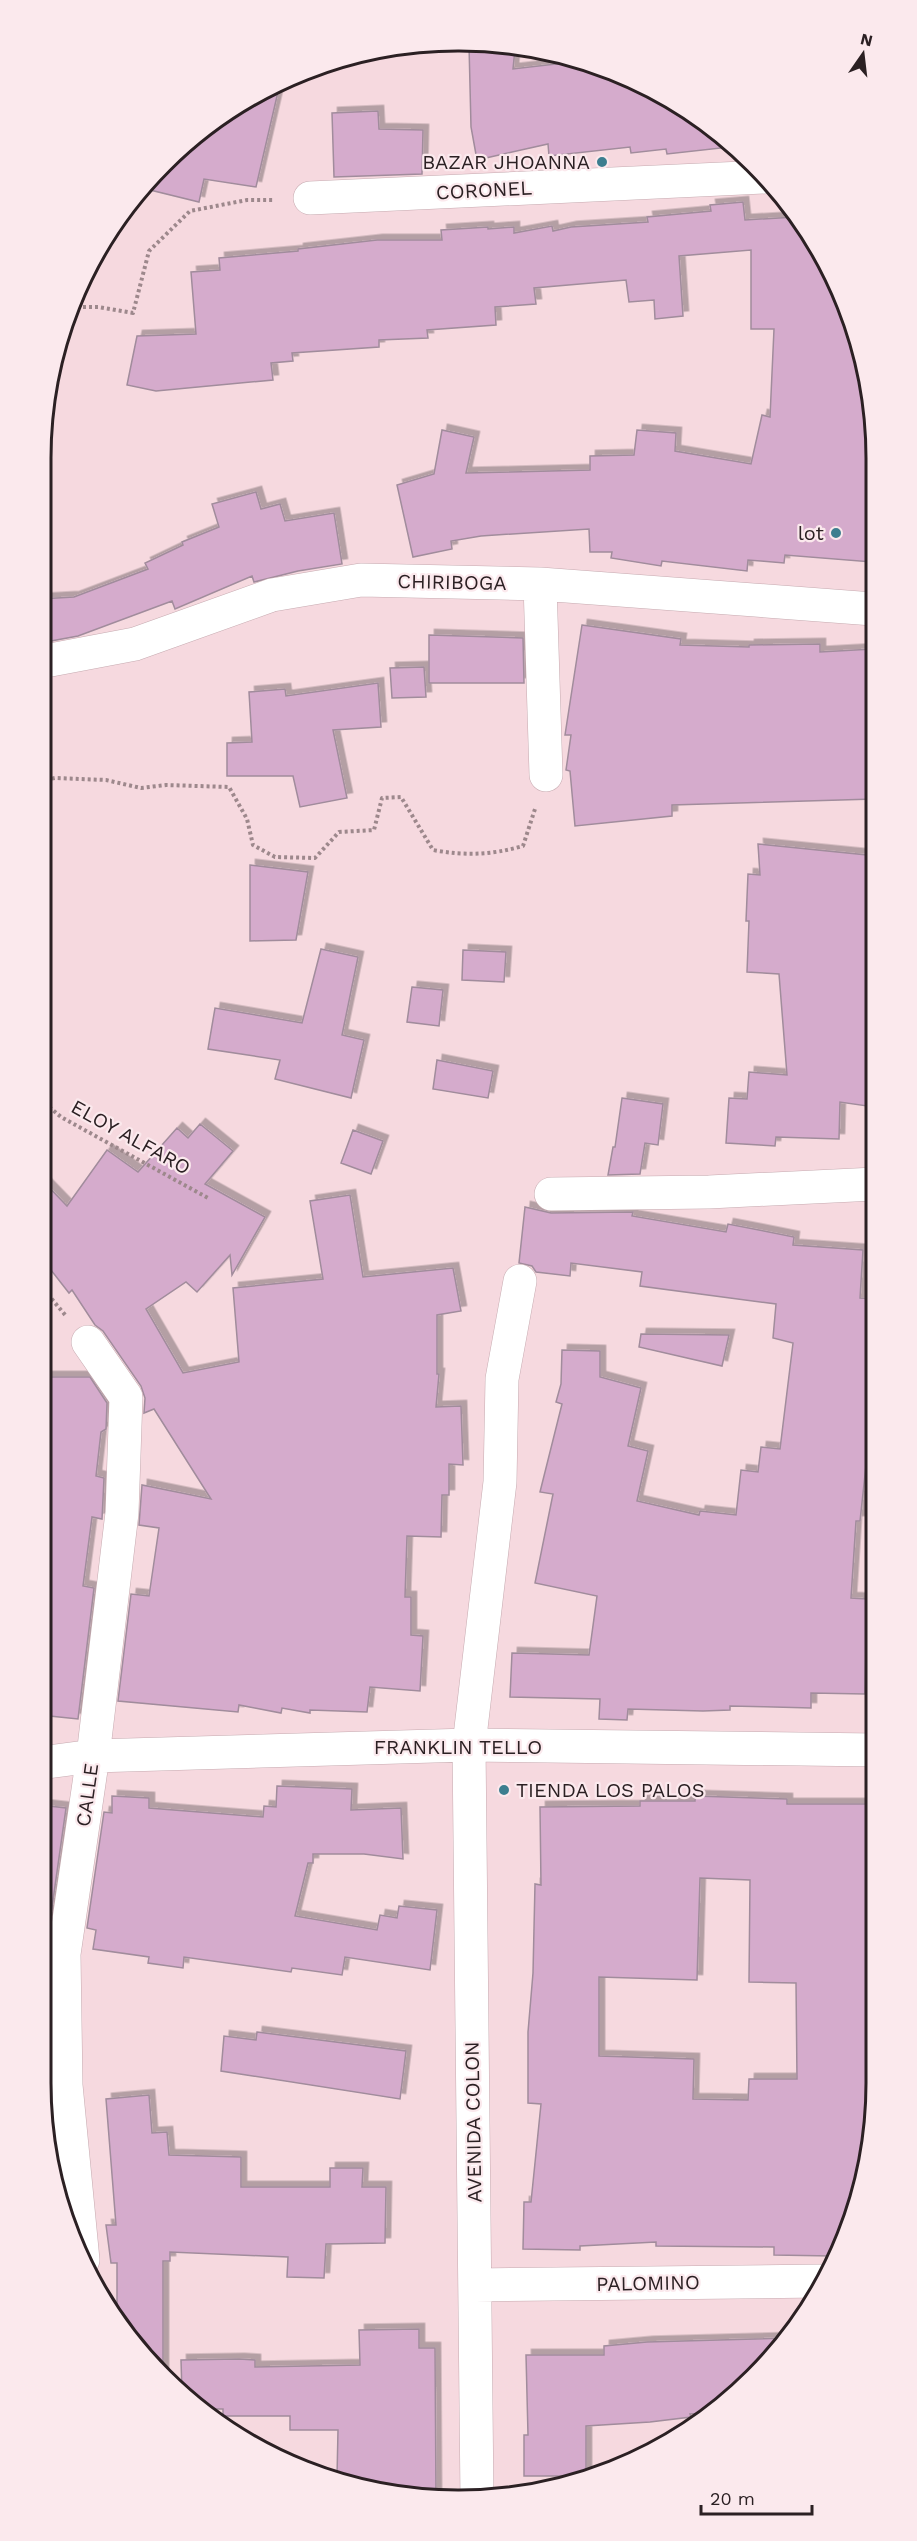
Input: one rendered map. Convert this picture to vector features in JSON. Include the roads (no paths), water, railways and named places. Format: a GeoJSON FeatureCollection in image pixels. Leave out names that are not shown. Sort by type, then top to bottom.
{"type":"FeatureCollection","features":[{"type":"Feature","properties":{"kind":"street","name":"CORONEL"},"geometry":{"type":"LineString","coordinates":[[310,198],[754,178]]}},
{"type":"Feature","properties":{"kind":"street","name":"CHIRIBOGA"},"geometry":{"type":"LineString","coordinates":[[51,660],[135,644],[272,595],[361,580],[540,584],[866,608]]}},
{"type":"Feature","properties":{"kind":"street"},"geometry":{"type":"LineString","coordinates":[[540,584],[546,775]]}},
{"type":"Feature","properties":{"kind":"street"},"geometry":{"type":"LineString","coordinates":[[551,1194],[709,1192],[866,1184]]}},
{"type":"Feature","properties":{"kind":"street","name":"AVENIDA COLON"},"geometry":{"type":"LineString","coordinates":[[477,2489],[469,1745],[500,1482],[502,1379],[520,1281]]}},
{"type":"Feature","properties":{"kind":"street","name":"CALLE"},"geometry":{"type":"LineString","coordinates":[[80,2234],[66,2085],[64,1954],[93,1755],[122,1513],[126,1397],[88,1342]]}},
{"type":"Feature","properties":{"kind":"street","name":"FRANKLIN TELLO"},"geometry":{"type":"LineString","coordinates":[[51,1761],[93,1755],[469,1745],[866,1750]]}},
{"type":"Feature","properties":{"kind":"street","name":"PALOMINO"},"geometry":{"type":"LineString","coordinates":[[475,2285],[814,2281]]}},
{"type":"Feature","properties":{"kind":"place","name":"BAZAR JHOANNA"},"geometry":{"type":"Point","coordinates":[602,162]}},
{"type":"Feature","properties":{"kind":"place","name":"lot"},"geometry":{"type":"Point","coordinates":[836,533]}},
{"type":"Feature","properties":{"kind":"place","name":"TIENDA LOS PALOS"},"geometry":{"type":"Point","coordinates":[504,1790]}}]}
